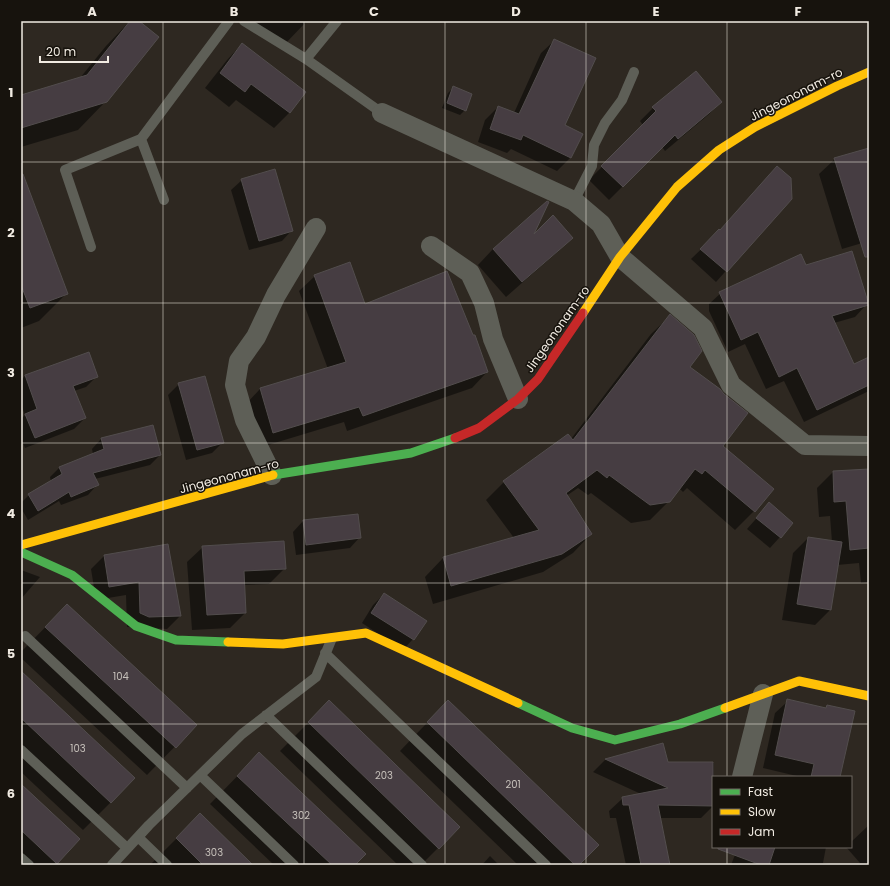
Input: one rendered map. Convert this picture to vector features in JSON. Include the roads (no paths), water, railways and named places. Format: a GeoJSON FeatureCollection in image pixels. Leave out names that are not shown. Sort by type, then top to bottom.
{"type":"FeatureCollection","features":[{"type":"Feature","properties":{"kind":"main road","name":"Jingeononam-ro"},"geometry":{"type":"LineString","coordinates":[[21,545],[272,475],[411,453],[447,442],[478,428],[518,399],[538,379],[563,344],[620,257],[677,187],[719,150],[755,127],[837,86],[869,72]]}},
{"type":"Feature","properties":{"kind":"main road"},"geometry":{"type":"LineString","coordinates":[[21,552],[72,575],[136,626],[176,640],[283,644],[366,633],[572,728],[615,740],[680,724],[799,681],[869,696]]}},
{"type":"Feature","properties":{"kind":"street"},"geometry":{"type":"LineString","coordinates":[[382,113],[574,201],[601,224],[620,257],[703,328],[731,385],[805,445],[869,446]]}},
{"type":"Feature","properties":{"kind":"street"},"geometry":{"type":"LineString","coordinates":[[272,475],[245,420],[235,385],[239,361],[256,337],[276,295],[316,228]]}},
{"type":"Feature","properties":{"kind":"street"},"geometry":{"type":"LineString","coordinates":[[431,246],[470,273],[484,302],[493,339],[518,399]]}},
{"type":"Feature","properties":{"kind":"street"},"geometry":{"type":"LineString","coordinates":[[742,776],[763,694]]}},
{"type":"Feature","properties":{"kind":"lane"},"geometry":{"type":"LineString","coordinates":[[91,247],[65,170],[141,139],[229,21]]}},
{"type":"Feature","properties":{"kind":"lane"},"geometry":{"type":"LineString","coordinates":[[244,21],[306,59],[382,113]]}},
{"type":"Feature","properties":{"kind":"lane"},"geometry":{"type":"LineString","coordinates":[[306,59],[337,21]]}},
{"type":"Feature","properties":{"kind":"lane"},"geometry":{"type":"LineString","coordinates":[[574,201],[592,166],[594,146],[605,123],[622,100],[634,72]]}},
{"type":"Feature","properties":{"kind":"lane"},"geometry":{"type":"LineString","coordinates":[[141,139],[164,200]]}},
{"type":"Feature","properties":{"kind":"lane"},"geometry":{"type":"LineString","coordinates":[[25,636],[187,788]]}},
{"type":"Feature","properties":{"kind":"lane"},"geometry":{"type":"LineString","coordinates":[[112,865],[127,848],[242,734],[316,677],[332,638]]}},
{"type":"Feature","properties":{"kind":"lane"},"geometry":{"type":"LineString","coordinates":[[326,653],[546,865]]}},
{"type":"Feature","properties":{"kind":"lane"},"geometry":{"type":"LineString","coordinates":[[266,716],[422,865]]}},
{"type":"Feature","properties":{"kind":"lane"},"geometry":{"type":"LineString","coordinates":[[21,750],[127,848]]}},
{"type":"Feature","properties":{"kind":"lane"},"geometry":{"type":"LineString","coordinates":[[200,775],[294,865]]}},
{"type":"Feature","properties":{"kind":"lane"},"geometry":{"type":"LineString","coordinates":[[138,837],[167,865]]}},
{"type":"Feature","properties":{"kind":"lane"},"geometry":{"type":"LineString","coordinates":[[21,858],[29,865]]}}]}
